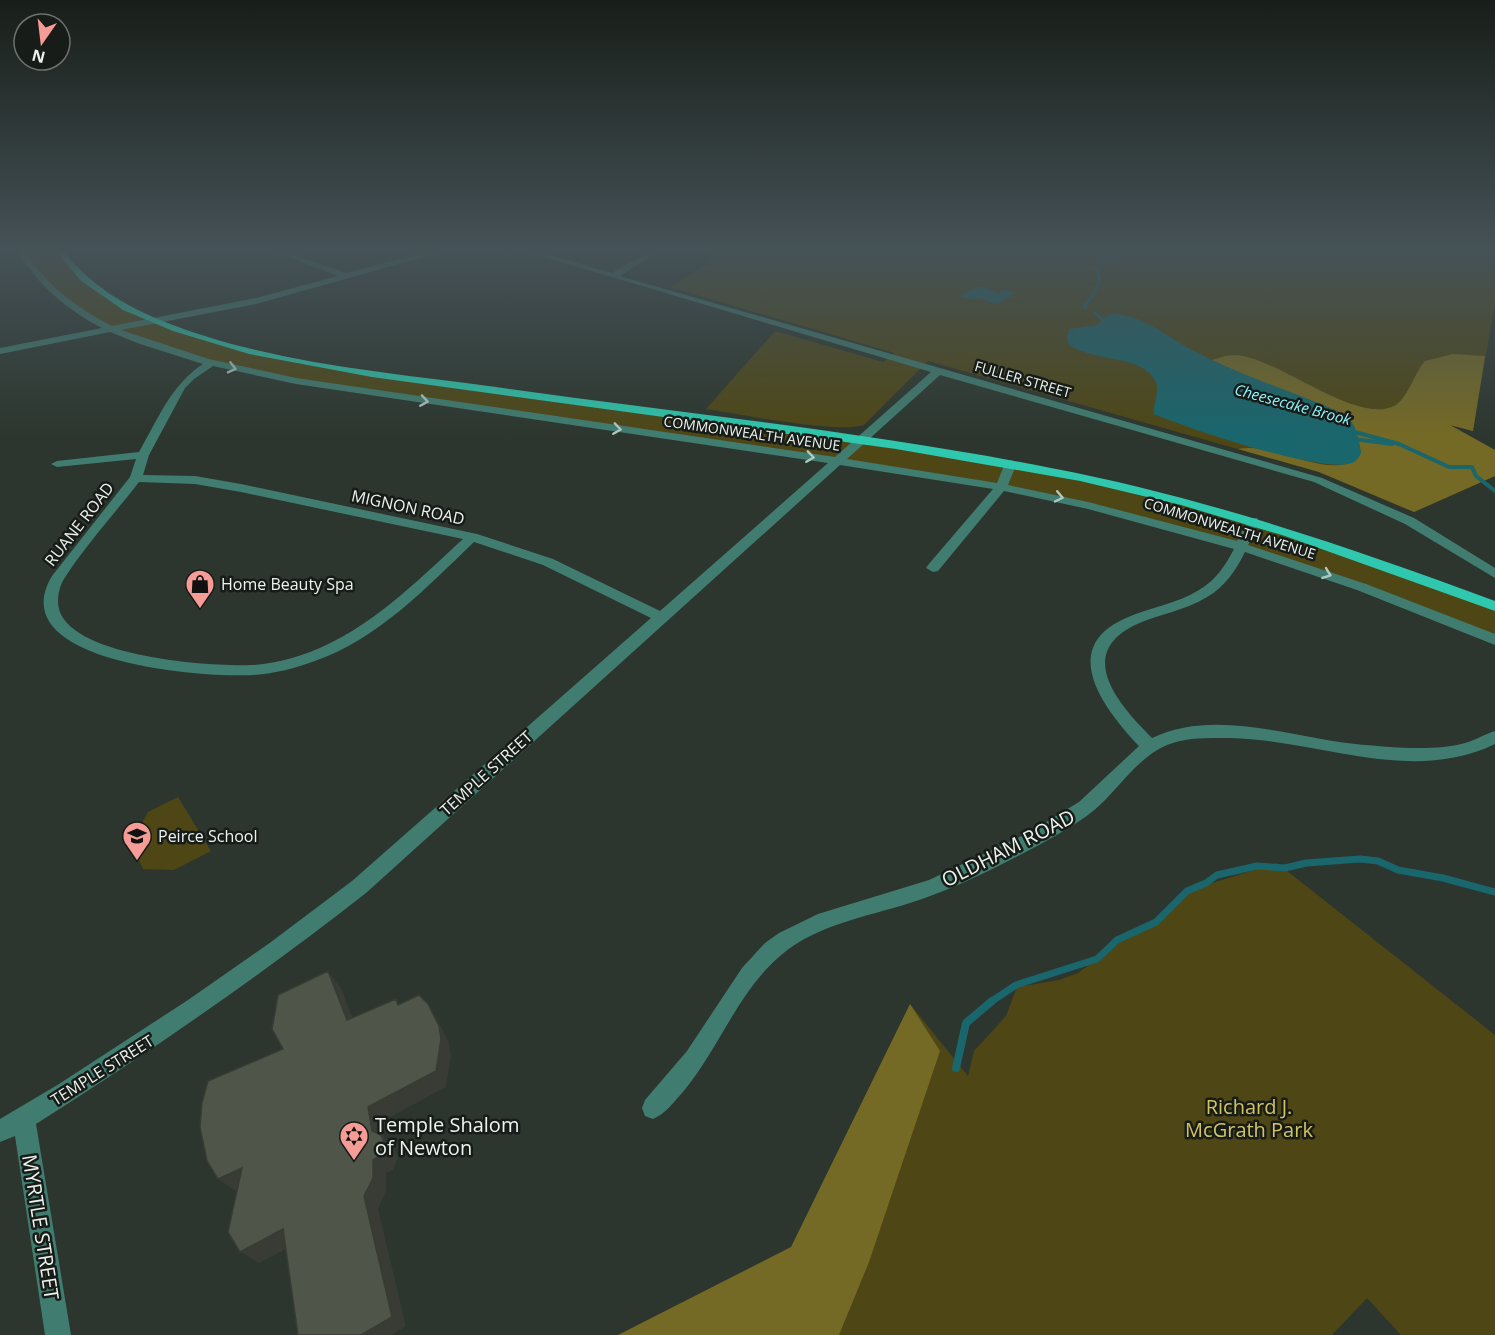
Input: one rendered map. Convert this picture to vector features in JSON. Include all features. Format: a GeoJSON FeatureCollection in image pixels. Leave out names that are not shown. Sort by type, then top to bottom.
{"type":"FeatureCollection","features":[{"type":"Feature","properties":{"kind":"main road","name":"COMMONWEALTH AVENUE"},"geometry":{"type":"LineString","coordinates":[[139,313],[152,320],[223,344],[316,363],[1011,463],[1146,492],[1253,521],[1368,559],[1495,606]]}},
{"type":"Feature","properties":{"kind":"street","name":"COMMONWEALTH AVENUE"},"geometry":{"type":"LineString","coordinates":[[86,313],[112,328],[211,363],[267,376],[1002,486],[1121,511],[1241,544],[1370,589],[1495,640]]}},
{"type":"Feature","properties":{"kind":"street"},"geometry":{"type":"LineString","coordinates":[[0,351],[152,320],[201,313]]}},
{"type":"Feature","properties":{"kind":"street","name":"FULLER STREET"},"geometry":{"type":"LineString","coordinates":[[741,313],[1318,480],[1390,509],[1444,539],[1495,574]]}},
{"type":"Feature","properties":{"kind":"street","name":"RUANE ROAD"},"geometry":{"type":"LineString","coordinates":[[211,363],[190,377],[181,387],[143,455],[136,478],[57,579],[52,590],[51,607],[53,615],[63,629],[82,641],[117,653],[183,668],[257,669],[302,660],[329,650],[371,624],[423,582],[472,537]]}},
{"type":"Feature","properties":{"kind":"street","name":"TEMPLE STREET"},"geometry":{"type":"LineString","coordinates":[[0,1131],[24,1119],[204,1004],[314,923],[387,863],[938,371]]}},
{"type":"Feature","properties":{"kind":"street"},"geometry":{"type":"LineString","coordinates":[[57,464],[143,455]]}},
{"type":"Feature","properties":{"kind":"street"},"geometry":{"type":"LineString","coordinates":[[933,568],[1002,486],[1011,463]]}},
{"type":"Feature","properties":{"kind":"street","name":"MIGNON ROAD"},"geometry":{"type":"LineString","coordinates":[[136,478],[195,480],[241,488],[472,537],[548,562],[661,617]]}},
{"type":"Feature","properties":{"kind":"street"},"geometry":{"type":"LineString","coordinates":[[1148,746],[1117,712],[1099,678],[1096,660],[1103,642],[1114,629],[1129,621],[1186,602],[1214,587],[1232,563],[1253,521]]}},
{"type":"Feature","properties":{"kind":"street","name":"OLDHAM ROAD"},"geometry":{"type":"LineString","coordinates":[[653,1108],[694,1060],[753,969],[793,934],[821,922],[922,891],[1024,844],[1064,822],[1094,800],[1130,760],[1148,746],[1177,736],[1249,732],[1286,736],[1342,748],[1390,753],[1431,753],[1468,749],[1495,737]]}},
{"type":"Feature","properties":{"kind":"street","name":"MYRTLE STREET"},"geometry":{"type":"LineString","coordinates":[[24,1119],[58,1335]]}},
{"type":"Feature","properties":{"kind":"green space"},"geometry":{"type":"Polygon","coordinates":[[[84,313],[141,313],[223,344],[316,363],[963,456],[1203,507],[1495,606],[1495,640],[1370,589],[1087,503],[247,372],[112,328],[84,313]]]}},
{"type":"Feature","properties":{"kind":"green space"},"geometry":{"type":"Polygon","coordinates":[[[759,313],[1493,313],[1473,431],[1450,425],[1495,450],[1495,476],[1414,512],[1319,472],[928,361],[864,425],[832,427],[810,425],[706,409],[775,331],[883,362],[894,353],[759,313]]]}},
{"type":"Feature","properties":{"kind":"green space"},"geometry":{"type":"Polygon","coordinates":[[[178,797],[211,851],[174,870],[143,869],[131,843],[148,812],[178,797]]]}},
{"type":"Feature","properties":{"kind":"green space","name":"Richard J. McGrath Park"},"geometry":{"type":"Polygon","coordinates":[[[1277,863],[1495,1035],[1495,1335],[1401,1335],[1367,1298],[1332,1335],[749,1335],[910,1004],[968,1076],[974,1051],[1006,1016],[1017,987],[1059,980],[1078,973],[1097,959],[1113,942],[1155,923],[1181,896],[1193,889],[1277,863]]]}},
{"type":"Feature","properties":{"kind":"shaded area"},"geometry":{"type":"Polygon","coordinates":[[[1453,354],[1485,356],[1473,431],[1450,425],[1495,450],[1495,476],[1414,512],[1319,472],[1238,449],[1264,450],[1320,464],[1334,465],[1348,463],[1361,453],[1354,426],[1337,411],[1255,380],[1212,360],[1235,355],[1253,359],[1338,399],[1378,409],[1399,403],[1425,361],[1453,354]]]}},
{"type":"Feature","properties":{"kind":"shaded area"},"geometry":{"type":"Polygon","coordinates":[[[910,1004],[940,1051],[869,1262],[839,1335],[618,1335],[791,1247],[910,1004]]]}},
{"type":"Feature","properties":{"kind":"water"},"geometry":{"type":"Polygon","coordinates":[[[1111,314],[1136,319],[1216,362],[1344,414],[1356,431],[1361,453],[1357,460],[1336,465],[1285,456],[1223,439],[1154,414],[1157,386],[1149,373],[1140,366],[1089,353],[1068,343],[1069,329],[1098,325],[1103,318],[1111,314]]]}},
{"type":"Feature","properties":{"kind":"building","name":"Temple Shalom of Newton"},"geometry":{"type":"Polygon","coordinates":[[[328,971],[347,1020],[396,999],[398,1005],[419,995],[428,1004],[439,1026],[441,1039],[436,1071],[368,1107],[372,1131],[381,1135],[385,1144],[380,1156],[373,1160],[373,1178],[364,1196],[392,1317],[361,1335],[298,1335],[283,1229],[240,1252],[228,1232],[242,1168],[218,1179],[207,1161],[200,1127],[202,1103],[208,1081],[283,1049],[272,1029],[278,995],[328,971]]]}},
{"type":"Feature","properties":{"kind":"waterway","name":"Cheesecake Brook"},"geometry":{"type":"LineString","coordinates":[[1095,313],[1107,324]]}},
{"type":"Feature","properties":{"kind":"waterway","name":"Cheesecake Brook"},"geometry":{"type":"LineString","coordinates":[[1351,431],[1399,444],[1449,467],[1472,467],[1476,476],[1495,491]]}},
{"type":"Feature","properties":{"kind":"waterway"},"geometry":{"type":"LineString","coordinates":[[1354,439],[1392,444]]}},
{"type":"Feature","properties":{"kind":"waterway","name":"Cheesecake Brook"},"geometry":{"type":"LineString","coordinates":[[992,1001],[1016,985],[1097,959],[1117,940],[1156,922],[1187,891],[1206,883],[1217,875],[1257,866],[1285,868],[1306,863],[1360,859],[1378,861],[1398,870],[1443,878],[1495,892]]}},
{"type":"Feature","properties":{"kind":"waterway","name":"Cheesecake Brook"},"geometry":{"type":"LineString","coordinates":[[956,1068],[966,1023],[992,1001]]}},
{"type":"Feature","properties":{"kind":"place","name":"Home Beauty Spa"},"geometry":{"type":"Point","coordinates":[200,610]}},
{"type":"Feature","properties":{"kind":"place","name":"Peirce School"},"geometry":{"type":"Point","coordinates":[137,862]}},
{"type":"Feature","properties":{"kind":"place","name":"Temple Shalom of Newton"},"geometry":{"type":"Point","coordinates":[354,1162]}}]}
